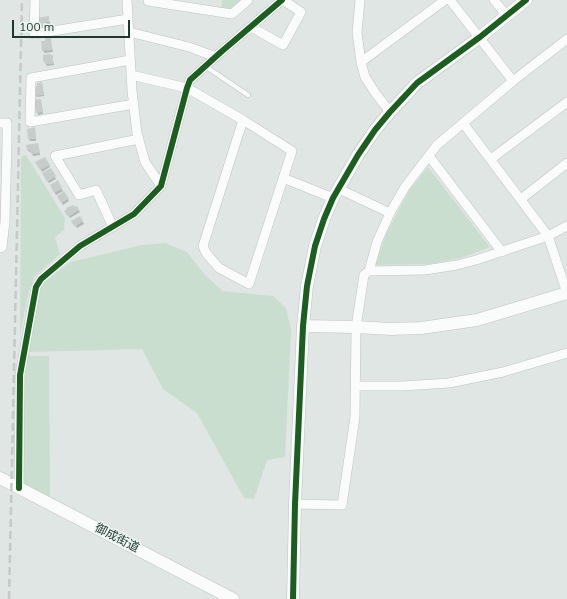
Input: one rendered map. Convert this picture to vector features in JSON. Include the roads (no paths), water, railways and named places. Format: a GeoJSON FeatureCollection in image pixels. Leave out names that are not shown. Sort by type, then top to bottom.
{"type":"FeatureCollection","features":[{"type":"Feature","properties":{"kind":"street"},"geometry":{"type":"LineString","coordinates":[[35,0],[34,34],[128,19]]}},
{"type":"Feature","properties":{"kind":"street"},"geometry":{"type":"LineString","coordinates":[[127,0],[131,75],[139,139],[146,162],[161,186]]}},
{"type":"Feature","properties":{"kind":"street"},"geometry":{"type":"LineString","coordinates":[[148,0],[232,14],[248,0]]}},
{"type":"Feature","properties":{"kind":"street"},"geometry":{"type":"LineString","coordinates":[[19,488],[20,375],[36,287],[41,279],[80,246],[134,214],[161,186],[190,80],[251,26],[283,0],[301,12],[283,45],[251,26]]}},
{"type":"Feature","properties":{"kind":"street"},"geometry":{"type":"LineString","coordinates":[[360,0],[357,33],[361,62],[365,77],[390,112]]}},
{"type":"Feature","properties":{"kind":"street"},"geometry":{"type":"LineString","coordinates":[[450,0],[513,81]]}},
{"type":"Feature","properties":{"kind":"street"},"geometry":{"type":"LineString","coordinates":[[494,0],[506,15]]}},
{"type":"Feature","properties":{"kind":"street"},"geometry":{"type":"LineString","coordinates":[[293,599],[295,504],[303,326],[307,286],[315,246],[324,219],[336,193],[366,142],[390,112],[417,83],[480,37],[526,0]]}},
{"type":"Feature","properties":{"kind":"street"},"geometry":{"type":"LineString","coordinates":[[361,62],[438,2]]}},
{"type":"Feature","properties":{"kind":"street"},"geometry":{"type":"LineString","coordinates":[[129,32],[190,47],[216,57]]}},
{"type":"Feature","properties":{"kind":"street"},"geometry":{"type":"LineString","coordinates":[[295,504],[342,505],[355,416],[357,386],[356,326],[364,276],[369,271],[377,242],[390,213],[405,187],[437,146],[513,81],[567,39]]}},
{"type":"Feature","properties":{"kind":"street"},"geometry":{"type":"LineString","coordinates":[[130,60],[31,78],[30,122],[134,104]]}},
{"type":"Feature","properties":{"kind":"street"},"geometry":{"type":"LineString","coordinates":[[131,75],[187,88],[243,120],[292,151],[249,284],[219,268],[206,254],[204,246],[243,120]]}},
{"type":"Feature","properties":{"kind":"street"},"geometry":{"type":"LineString","coordinates":[[491,159],[567,102]]}},
{"type":"Feature","properties":{"kind":"street"},"geometry":{"type":"LineString","coordinates":[[0,123],[7,123],[3,156],[5,222],[2,247],[0,248]]}},
{"type":"Feature","properties":{"kind":"street"},"geometry":{"type":"LineString","coordinates":[[303,326],[356,326],[391,329],[421,328],[477,320],[567,293],[548,236],[463,123]]}},
{"type":"Feature","properties":{"kind":"street"},"geometry":{"type":"LineString","coordinates":[[113,227],[96,190],[79,195],[55,156],[139,139]]}},
{"type":"Feature","properties":{"kind":"street"},"geometry":{"type":"LineString","coordinates":[[429,156],[502,252]]}},
{"type":"Feature","properties":{"kind":"street"},"geometry":{"type":"LineString","coordinates":[[521,200],[567,163]]}},
{"type":"Feature","properties":{"kind":"street"},"geometry":{"type":"LineString","coordinates":[[283,178],[336,193],[390,213]]}},
{"type":"Feature","properties":{"kind":"street"},"geometry":{"type":"LineString","coordinates":[[369,271],[425,270],[457,265],[502,252],[548,236],[567,226]]}},
{"type":"Feature","properties":{"kind":"street"},"geometry":{"type":"LineString","coordinates":[[357,386],[402,386],[449,383],[503,372],[567,353]]}},
{"type":"Feature","properties":{"kind":"street","name":"御成街道"},"geometry":{"type":"LineString","coordinates":[[0,478],[233,599]]}},
{"type":"Feature","properties":{"kind":"lane"},"geometry":{"type":"LineString","coordinates":[[205,66],[248,96]]}},
{"type":"Feature","properties":{"kind":"railway"},"geometry":{"type":"LineString","coordinates":[[9,599],[22,0]]}}]}
